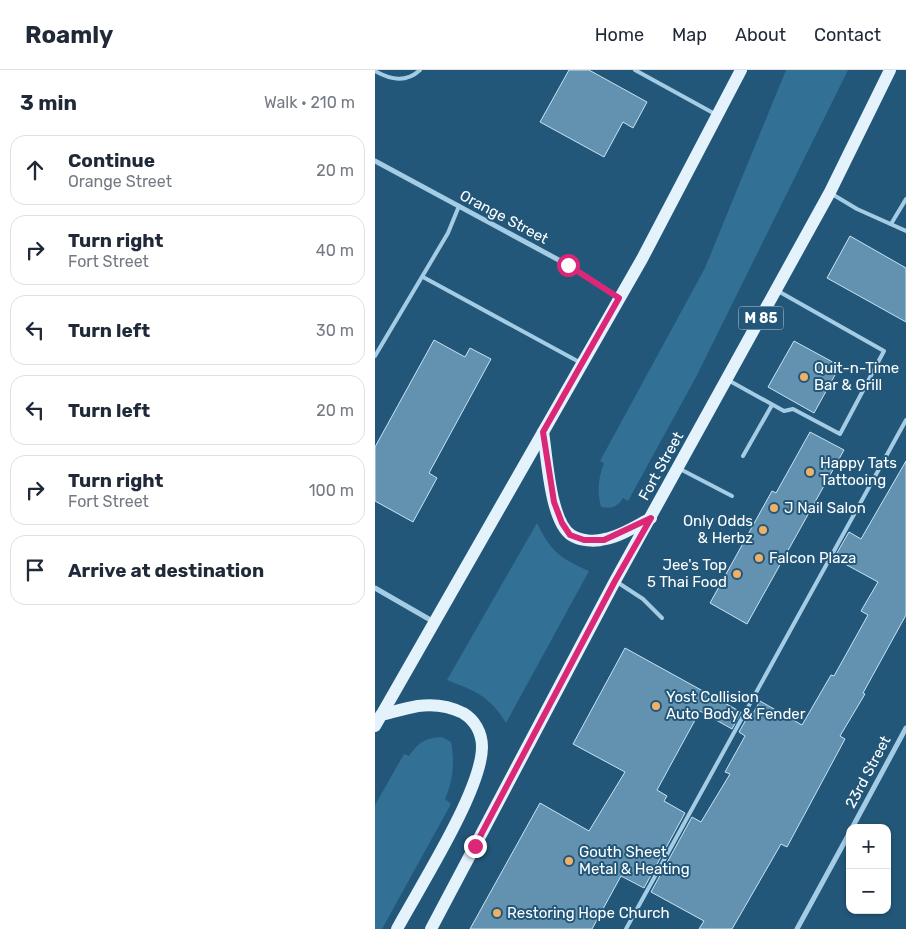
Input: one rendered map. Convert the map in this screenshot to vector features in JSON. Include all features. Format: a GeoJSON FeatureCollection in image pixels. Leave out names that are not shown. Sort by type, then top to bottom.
{"type":"FeatureCollection","features":[{"type":"Feature","properties":{"kind":"main road"},"geometry":{"type":"LineString","coordinates":[[378,721],[619,298],[741,70]]}},
{"type":"Feature","properties":{"kind":"main road","name":"Fort Street"},"geometry":{"type":"LineString","coordinates":[[431,929],[615,581],[829,192],[890,70]]}},
{"type":"Feature","properties":{"kind":"main road"},"geometry":{"type":"LineString","coordinates":[[543,432],[554,502],[562,523],[570,535],[584,540],[604,540],[651,518]]}},
{"type":"Feature","properties":{"kind":"main road"},"geometry":{"type":"LineString","coordinates":[[378,721],[419,706],[440,706],[455,709],[469,716],[479,728],[483,746],[475,781],[453,827],[397,929]]}},
{"type":"Feature","properties":{"kind":"street","name":"Orange Street"},"geometry":{"type":"LineString","coordinates":[[375,161],[568,265],[619,298]]}},
{"type":"Feature","properties":{"kind":"street"},"geometry":{"type":"LineString","coordinates":[[375,588],[434,623]]}},
{"type":"Feature","properties":{"kind":"street","name":"23rd Street"},"geometry":{"type":"LineString","coordinates":[[854,824],[906,728]]}},
{"type":"Feature","properties":{"kind":"street","name":"23rd Street"},"geometry":{"type":"LineString","coordinates":[[797,929],[846,839]]}},
{"type":"Feature","properties":{"kind":"lane"},"geometry":{"type":"LineString","coordinates":[[375,71],[387,78],[402,80],[420,70]]}},
{"type":"Feature","properties":{"kind":"lane"},"geometry":{"type":"LineString","coordinates":[[635,70],[717,115]]}},
{"type":"Feature","properties":{"kind":"lane"},"geometry":{"type":"LineString","coordinates":[[829,192],[857,209],[906,231]]}},
{"type":"Feature","properties":{"kind":"lane"},"geometry":{"type":"LineString","coordinates":[[891,224],[906,199]]}},
{"type":"Feature","properties":{"kind":"lane"},"geometry":{"type":"LineString","coordinates":[[375,356],[448,233],[459,206]]}},
{"type":"Feature","properties":{"kind":"lane"},"geometry":{"type":"LineString","coordinates":[[423,277],[582,364]]}},
{"type":"Feature","properties":{"kind":"lane"},"geometry":{"type":"LineString","coordinates":[[727,379],[783,411],[793,408],[840,434],[884,351],[776,290]]}},
{"type":"Feature","properties":{"kind":"lane"},"geometry":{"type":"LineString","coordinates":[[743,456],[771,405]]}},
{"type":"Feature","properties":{"kind":"lane"},"geometry":{"type":"LineString","coordinates":[[626,929],[906,420]]}},
{"type":"Feature","properties":{"kind":"lane"},"geometry":{"type":"LineString","coordinates":[[678,468],[731,496]]}},
{"type":"Feature","properties":{"kind":"lane"},"geometry":{"type":"LineString","coordinates":[[615,581],[643,599],[662,618]]}},
{"type":"Feature","properties":{"kind":"shaded area"},"geometry":{"type":"Polygon","coordinates":[[[786,70],[848,70],[696,377],[628,501],[623,498],[614,507],[601,507],[599,485],[604,463],[600,461],[705,268],[786,70]]]}},
{"type":"Feature","properties":{"kind":"shaded area"},"geometry":{"type":"Polygon","coordinates":[[[537,523],[547,541],[557,553],[589,571],[506,723],[488,700],[447,680],[537,523]]]}},
{"type":"Feature","properties":{"kind":"shaded area"},"geometry":{"type":"Polygon","coordinates":[[[442,737],[451,742],[452,749],[453,771],[445,799],[451,804],[382,929],[375,929],[375,805],[404,754],[409,756],[423,742],[431,738],[442,737]]]}},
{"type":"Feature","properties":{"kind":"building"},"geometry":{"type":"Polygon","coordinates":[[[569,70],[589,70],[647,102],[633,128],[623,122],[604,157],[540,122],[569,70]]]}},
{"type":"Feature","properties":{"kind":"building"},"geometry":{"type":"Polygon","coordinates":[[[850,236],[906,268],[906,322],[827,278],[850,236]]]}},
{"type":"Feature","properties":{"kind":"building"},"geometry":{"type":"Polygon","coordinates":[[[434,340],[465,357],[470,348],[491,359],[429,473],[437,478],[413,522],[375,501],[375,447],[434,340]]]}},
{"type":"Feature","properties":{"kind":"building","name":"Quit-n-Time Bar & Grill"},"geometry":{"type":"Polygon","coordinates":[[[794,341],[840,366],[814,413],[768,387],[794,341]]]}},
{"type":"Feature","properties":{"kind":"building","name":"Falcon Plaza"},"geometry":{"type":"Polygon","coordinates":[[[810,432],[844,450],[747,624],[710,603],[772,491],[776,493],[810,432]]]}},
{"type":"Feature","properties":{"kind":"building"},"geometry":{"type":"Polygon","coordinates":[[[906,461],[906,615],[863,693],[865,694],[840,736],[845,739],[787,847],[781,844],[732,929],[699,929],[704,921],[651,892],[692,817],[701,822],[730,774],[725,772],[745,736],[739,732],[748,716],[751,717],[760,701],[802,725],[831,675],[834,676],[868,615],[861,611],[878,582],[834,558],[849,532],[861,539],[906,461]]]}},
{"type":"Feature","properties":{"kind":"building"},"geometry":{"type":"Polygon","coordinates":[[[625,648],[741,712],[732,729],[700,711],[657,790],[667,796],[664,801],[685,813],[644,888],[621,876],[592,929],[470,929],[540,803],[589,831],[625,772],[573,744],[625,648]]]}},
{"type":"Feature","properties":{"kind":"place","name":"Quit-n-Time Bar & Grill"},"geometry":{"type":"Point","coordinates":[804,377]}},
{"type":"Feature","properties":{"kind":"place","name":"Happy Tats Tattooing"},"geometry":{"type":"Point","coordinates":[810,472]}},
{"type":"Feature","properties":{"kind":"place","name":"J Nail Salon"},"geometry":{"type":"Point","coordinates":[774,508]}},
{"type":"Feature","properties":{"kind":"place","name":"Only Odds & Herbz"},"geometry":{"type":"Point","coordinates":[763,530]}},
{"type":"Feature","properties":{"kind":"place","name":"Falcon Plaza"},"geometry":{"type":"Point","coordinates":[759,558]}},
{"type":"Feature","properties":{"kind":"place","name":"Jee's Top 5 Thai Food"},"geometry":{"type":"Point","coordinates":[737,574]}},
{"type":"Feature","properties":{"kind":"place","name":"Yost Collision Auto Body & Fender"},"geometry":{"type":"Point","coordinates":[656,706]}},
{"type":"Feature","properties":{"kind":"place","name":"Gouth Sheet Metal & Heating"},"geometry":{"type":"Point","coordinates":[569,861]}},
{"type":"Feature","properties":{"kind":"place","name":"Restoring Hope Church"},"geometry":{"type":"Point","coordinates":[497,913]}},
{"type":"Feature","properties":{"kind":"route"},"geometry":{"type":"LineString","coordinates":[[475,846],[615,581],[651,518],[625,532],[604,540],[584,540],[570,535],[562,523],[554,502],[543,432],[619,298],[568,265]]}}]}
